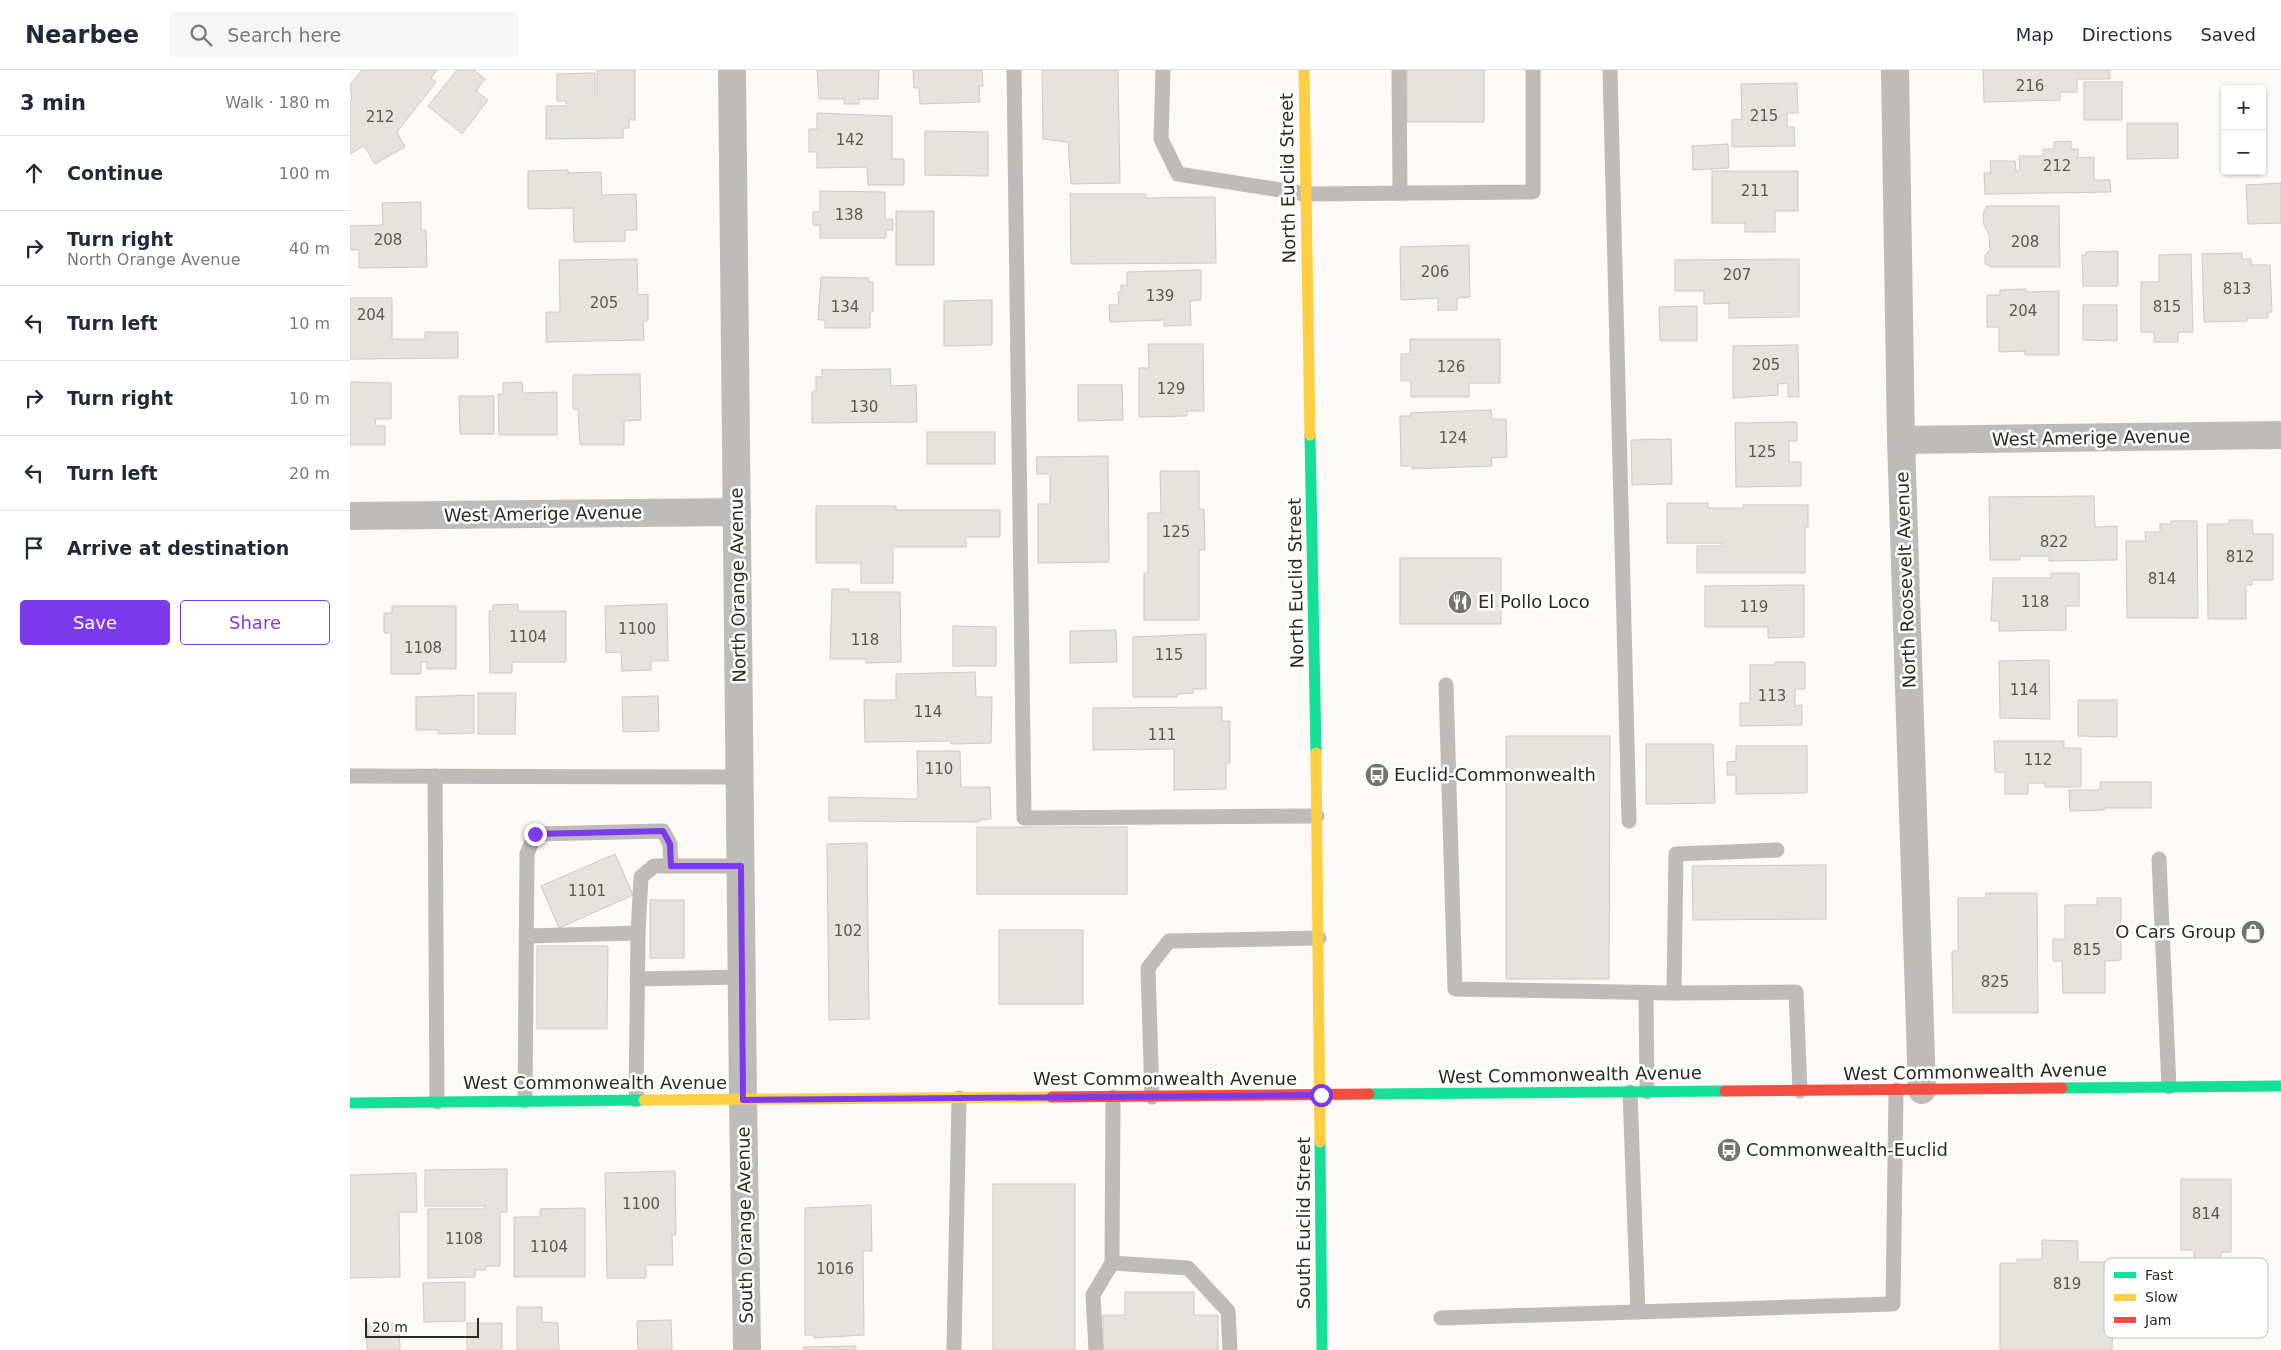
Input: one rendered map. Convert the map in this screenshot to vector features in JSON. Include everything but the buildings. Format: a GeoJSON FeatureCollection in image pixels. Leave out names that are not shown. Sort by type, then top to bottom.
{"type":"FeatureCollection","features":[{"type":"Feature","properties":{"kind":"main road","name":"North Euclid Street"},"geometry":{"type":"LineString","coordinates":[[1304,70],[1321,1095]]}},
{"type":"Feature","properties":{"kind":"main road","name":"West Commonwealth Avenue"},"geometry":{"type":"LineString","coordinates":[[350,1103],[2281,1086]]}},
{"type":"Feature","properties":{"kind":"main road","name":"South Euclid Street"},"geometry":{"type":"LineString","coordinates":[[1321,1095],[1322,1350]]}},
{"type":"Feature","properties":{"kind":"street","name":"North Orange Avenue"},"geometry":{"type":"LineString","coordinates":[[732,70],[743,1100]]}},
{"type":"Feature","properties":{"kind":"street","name":"North Roosevelt Avenue"},"geometry":{"type":"LineString","coordinates":[[1895,70],[1909,1090]]}},
{"type":"Feature","properties":{"kind":"street","name":"West Amerige Avenue"},"geometry":{"type":"LineString","coordinates":[[1901,440],[2281,435]]}},
{"type":"Feature","properties":{"kind":"street","name":"West Amerige Avenue"},"geometry":{"type":"LineString","coordinates":[[350,516],[737,512]]}},
{"type":"Feature","properties":{"kind":"street","name":"South Orange Avenue"},"geometry":{"type":"LineString","coordinates":[[743,1100],[748,1350]]}},
{"type":"Feature","properties":{"kind":"lane"},"geometry":{"type":"LineString","coordinates":[[1014,70],[1024,818],[1317,816]]}},
{"type":"Feature","properties":{"kind":"lane"},"geometry":{"type":"LineString","coordinates":[[1163,70],[1161,139],[1178,174],[1306,194],[1533,192],[1533,70]]}},
{"type":"Feature","properties":{"kind":"lane"},"geometry":{"type":"LineString","coordinates":[[1399,70],[1400,193]]}},
{"type":"Feature","properties":{"kind":"lane"},"geometry":{"type":"LineString","coordinates":[[1610,70],[1629,822]]}},
{"type":"Feature","properties":{"kind":"lane"},"geometry":{"type":"LineString","coordinates":[[1446,684],[1455,989],[1646,993],[1796,992],[1800,1091]]}},
{"type":"Feature","properties":{"kind":"lane"},"geometry":{"type":"LineString","coordinates":[[350,776],[740,777]]}},
{"type":"Feature","properties":{"kind":"lane"},"geometry":{"type":"LineString","coordinates":[[435,776],[437,1102]]}},
{"type":"Feature","properties":{"kind":"lane"},"geometry":{"type":"LineString","coordinates":[[525,1101],[527,854],[535,834],[663,831],[670,844],[671,866]]}},
{"type":"Feature","properties":{"kind":"lane"},"geometry":{"type":"LineString","coordinates":[[1674,993],[1676,854],[1777,850]]}},
{"type":"Feature","properties":{"kind":"lane"},"geometry":{"type":"LineString","coordinates":[[2159,859],[2169,1087]]}},
{"type":"Feature","properties":{"kind":"lane"},"geometry":{"type":"LineString","coordinates":[[636,1100],[638,933],[641,877],[654,866],[741,866]]}},
{"type":"Feature","properties":{"kind":"lane"},"geometry":{"type":"LineString","coordinates":[[527,936],[638,933]]}},
{"type":"Feature","properties":{"kind":"lane"},"geometry":{"type":"LineString","coordinates":[[1152,1097],[1148,968],[1169,941],[1319,938]]}},
{"type":"Feature","properties":{"kind":"lane"},"geometry":{"type":"LineString","coordinates":[[638,979],[742,977]]}},
{"type":"Feature","properties":{"kind":"lane"},"geometry":{"type":"LineString","coordinates":[[1646,993],[1647,1092]]}},
{"type":"Feature","properties":{"kind":"lane"},"geometry":{"type":"LineString","coordinates":[[1441,1318],[1893,1304],[1909,1090]]}},
{"type":"Feature","properties":{"kind":"lane"},"geometry":{"type":"LineString","coordinates":[[1630,1092],[1638,1312]]}},
{"type":"Feature","properties":{"kind":"lane"},"geometry":{"type":"LineString","coordinates":[[1096,1350],[1093,1296],[1112,1263],[1113,1097]]}},
{"type":"Feature","properties":{"kind":"lane"},"geometry":{"type":"LineString","coordinates":[[954,1350],[959,1098]]}},
{"type":"Feature","properties":{"kind":"lane"},"geometry":{"type":"LineString","coordinates":[[1112,1263],[1188,1268],[1228,1311],[1230,1350]]}},
{"type":"Feature","properties":{"kind":"traffic: fast"},"geometry":{"type":"LineString","coordinates":[[1310,435],[1316,753]]}},
{"type":"Feature","properties":{"kind":"traffic: fast"},"geometry":{"type":"LineString","coordinates":[[2062,1088],[2281,1086]]}},
{"type":"Feature","properties":{"kind":"traffic: fast"},"geometry":{"type":"LineString","coordinates":[[1369,1094],[1725,1091]]}},
{"type":"Feature","properties":{"kind":"traffic: fast"},"geometry":{"type":"LineString","coordinates":[[350,1103],[644,1100]]}},
{"type":"Feature","properties":{"kind":"traffic: fast"},"geometry":{"type":"LineString","coordinates":[[1320,1142],[1322,1350]]}},
{"type":"Feature","properties":{"kind":"traffic: slow"},"geometry":{"type":"LineString","coordinates":[[1304,70],[1310,435]]}},
{"type":"Feature","properties":{"kind":"traffic: slow"},"geometry":{"type":"LineString","coordinates":[[1316,753],[1320,1142]]}},
{"type":"Feature","properties":{"kind":"traffic: slow"},"geometry":{"type":"LineString","coordinates":[[644,1100],[1052,1097]]}},
{"type":"Feature","properties":{"kind":"traffic: jam"},"geometry":{"type":"LineString","coordinates":[[1725,1091],[2062,1088]]}},
{"type":"Feature","properties":{"kind":"traffic: jam"},"geometry":{"type":"LineString","coordinates":[[1052,1097],[1369,1094]]}},
{"type":"Feature","properties":{"kind":"place","name":"El Pollo Loco"},"geometry":{"type":"Point","coordinates":[1460,602]}},
{"type":"Feature","properties":{"kind":"place","name":"Euclid-Commonwealth"},"geometry":{"type":"Point","coordinates":[1377,775]}},
{"type":"Feature","properties":{"kind":"place","name":"O Cars Group"},"geometry":{"type":"Point","coordinates":[2253,932]}},
{"type":"Feature","properties":{"kind":"place","name":"Commonwealth-Euclid"},"geometry":{"type":"Point","coordinates":[1729,1150]}},
{"type":"Feature","properties":{"kind":"route"},"geometry":{"type":"LineString","coordinates":[[535,834],[663,831],[670,844],[671,866],[741,866],[743,1100],[1321,1095]]}}]}
